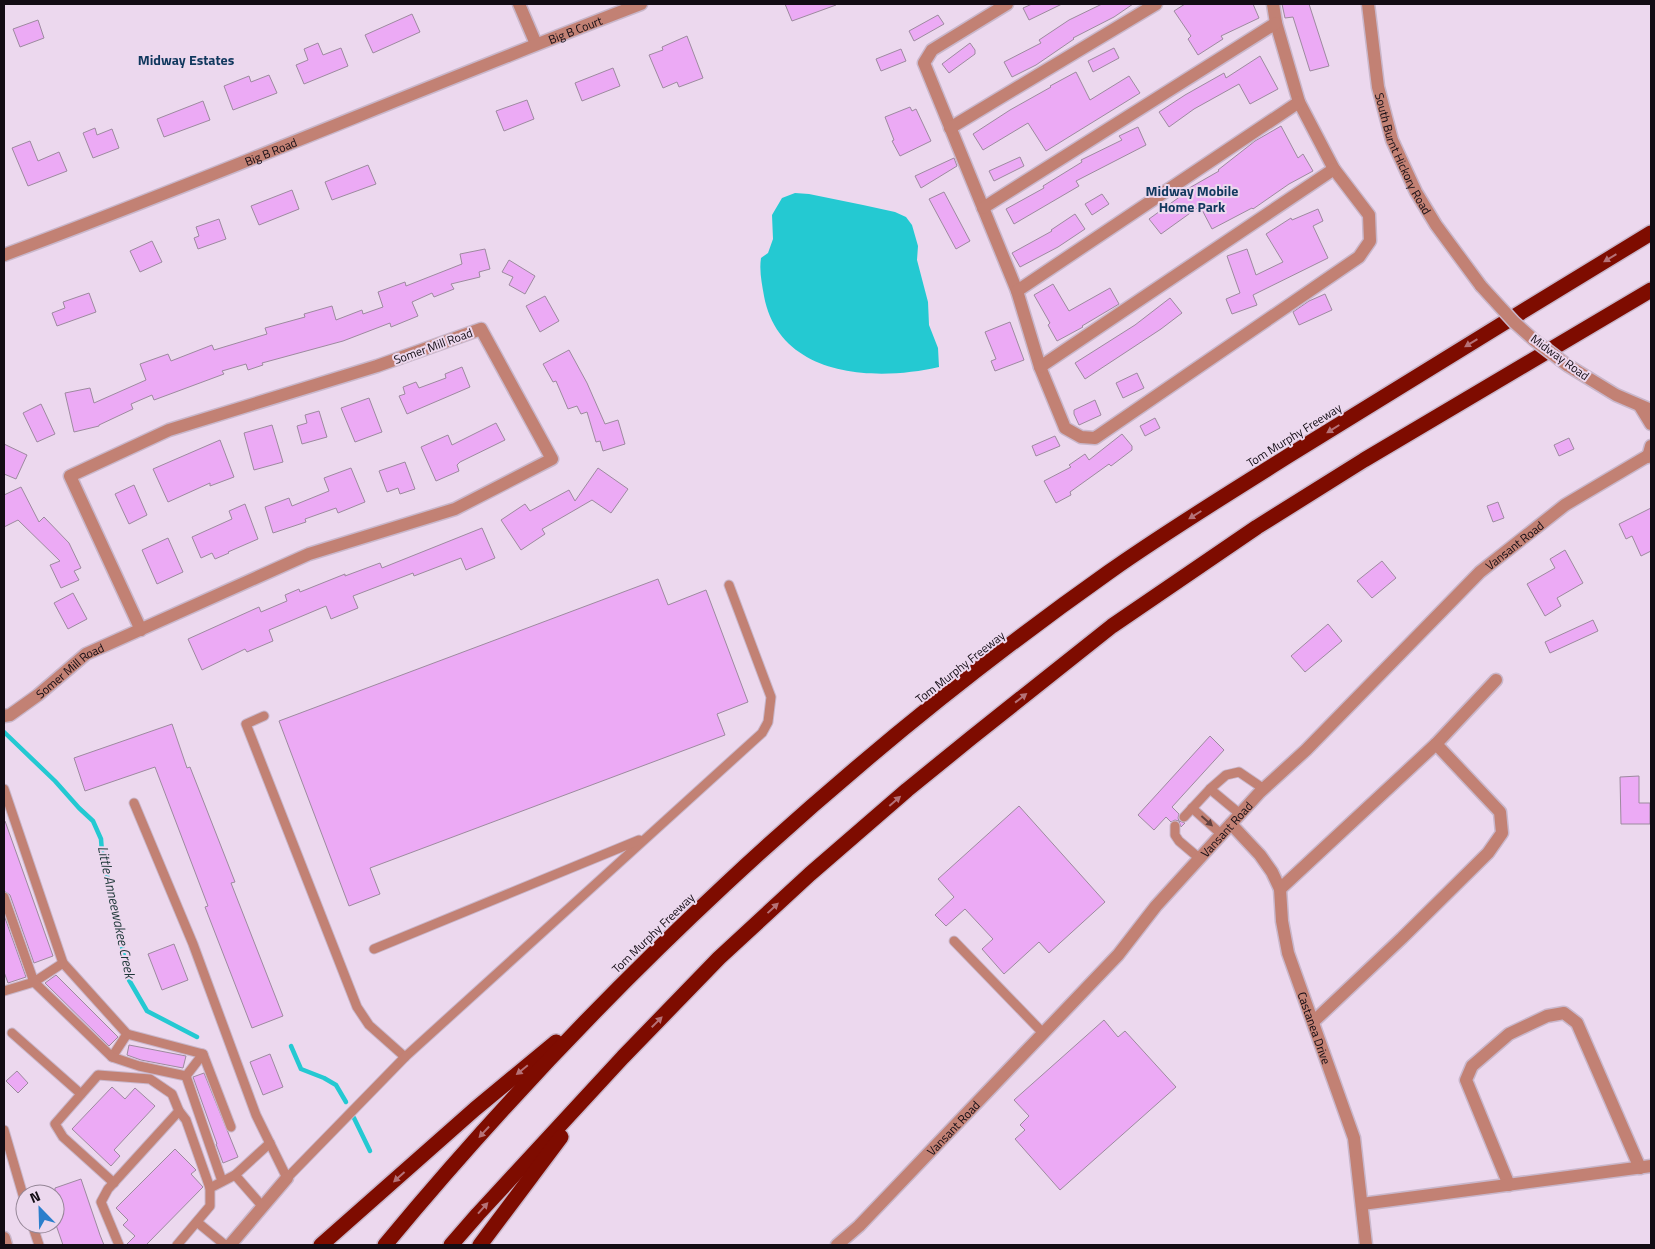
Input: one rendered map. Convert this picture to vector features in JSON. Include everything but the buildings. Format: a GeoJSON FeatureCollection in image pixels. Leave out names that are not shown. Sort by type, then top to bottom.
{"type":"FeatureCollection","features":[{"type":"Feature","properties":{"kind":"highway","name":"Tom Murphy Freeway"},"geometry":{"type":"LineString","coordinates":[[385,1245],[444,1175],[600,1006],[688,919],[821,799],[941,699],[1111,571],[1210,506],[1651,233]]}},
{"type":"Feature","properties":{"kind":"highway"},"geometry":{"type":"LineString","coordinates":[[451,1245],[623,1056],[719,958],[810,874],[907,790],[1112,626],[1257,527],[1364,460],[1651,290]]}},
{"type":"Feature","properties":{"kind":"highway"},"geometry":{"type":"LineString","coordinates":[[321,1245],[475,1109],[600,1006]]}},
{"type":"Feature","properties":{"kind":"highway"},"geometry":{"type":"LineString","coordinates":[[480,1245],[510,1202],[623,1056]]}},
{"type":"Feature","properties":{"kind":"street"},"geometry":{"type":"LineString","coordinates":[[519,4],[536,44]]}},
{"type":"Feature","properties":{"kind":"street","name":"Big B Court"},"geometry":{"type":"LineString","coordinates":[[536,44],[642,4]]}},
{"type":"Feature","properties":{"kind":"street"},"geometry":{"type":"LineString","coordinates":[[1007,4],[932,50],[924,63],[1017,291],[1040,366],[1066,428],[1081,437],[1095,438],[1359,257],[1370,241],[1369,215],[1334,168],[1299,102],[1276,23],[1273,4]]}},
{"type":"Feature","properties":{"kind":"street"},"geometry":{"type":"LineString","coordinates":[[950,128],[1156,4]]}},
{"type":"Feature","properties":{"kind":"street","name":"South Burnt Hickory Road"},"geometry":{"type":"LineString","coordinates":[[1368,4],[1378,87],[1392,140],[1416,192],[1442,233],[1482,286]]}},
{"type":"Feature","properties":{"kind":"street"},"geometry":{"type":"LineString","coordinates":[[982,208],[1276,23]]}},
{"type":"Feature","properties":{"kind":"street","name":"Big B Road"},"geometry":{"type":"LineString","coordinates":[[4,256],[104,218],[536,44]]}},
{"type":"Feature","properties":{"kind":"street"},"geometry":{"type":"LineString","coordinates":[[1017,291],[1299,102]]}},
{"type":"Feature","properties":{"kind":"street"},"geometry":{"type":"LineString","coordinates":[[1040,366],[1334,168]]}},
{"type":"Feature","properties":{"kind":"street","name":"Midway Road"},"geometry":{"type":"LineString","coordinates":[[1482,286],[1514,322],[1567,365],[1603,387],[1646,408]]}},
{"type":"Feature","properties":{"kind":"street","name":"Somer Mill Road"},"geometry":{"type":"LineString","coordinates":[[4,716],[10,715],[38,695],[86,654],[140,630],[309,554],[455,509],[552,459],[481,330],[378,366],[170,430],[70,476],[140,630]]}},
{"type":"Feature","properties":{"kind":"street"},"geometry":{"type":"LineString","coordinates":[[1646,408],[1651,424]]}},
{"type":"Feature","properties":{"kind":"street","name":"Vansant Road"},"geometry":{"type":"LineString","coordinates":[[837,1245],[858,1226],[1118,955],[1156,906],[1240,814],[1306,750],[1480,572],[1565,505],[1650,453]]}},
{"type":"Feature","properties":{"kind":"street"},"geometry":{"type":"LineString","coordinates":[[1280,890],[1436,744],[1496,680]]}},
{"type":"Feature","properties":{"kind":"street"},"geometry":{"type":"LineString","coordinates":[[1313,1022],[1488,853],[1502,832],[1500,812],[1436,744]]}},
{"type":"Feature","properties":{"kind":"street","name":"Castanea Drive"},"geometry":{"type":"LineString","coordinates":[[1231,824],[1260,855],[1272,872],[1280,890],[1282,921],[1288,953],[1354,1138],[1366,1245]]}},
{"type":"Feature","properties":{"kind":"street"},"geometry":{"type":"LineString","coordinates":[[1362,1204],[1509,1185],[1646,1167],[1577,1023],[1564,1013],[1547,1016],[1509,1034],[1472,1066],[1466,1080],[1509,1185]]}},
{"type":"Feature","properties":{"kind":"street"},"geometry":{"type":"LineString","coordinates":[[230,1245],[287,1178]]}},
{"type":"Feature","properties":{"kind":"street"},"geometry":{"type":"LineString","coordinates":[[4,1238],[6,1245]]}},
{"type":"Feature","properties":{"kind":"lane"},"geometry":{"type":"LineString","coordinates":[[134,803],[193,944],[256,1115],[287,1178],[405,1057],[762,733],[768,722],[771,697],[729,585]]}},
{"type":"Feature","properties":{"kind":"lane"},"geometry":{"type":"LineString","coordinates":[[264,716],[246,724],[357,1008],[369,1025],[405,1057]]}},
{"type":"Feature","properties":{"kind":"lane"},"geometry":{"type":"LineString","coordinates":[[1184,817],[1226,775],[1239,772],[1264,789]]}},
{"type":"Feature","properties":{"kind":"lane"},"geometry":{"type":"LineString","coordinates":[[4,789],[63,963],[127,1034],[203,1054]]}},
{"type":"Feature","properties":{"kind":"lane"},"geometry":{"type":"LineString","coordinates":[[1210,789],[1240,814]]}},
{"type":"Feature","properties":{"kind":"lane"},"geometry":{"type":"LineString","coordinates":[[1192,808],[1221,834]]}},
{"type":"Feature","properties":{"kind":"lane"},"geometry":{"type":"LineString","coordinates":[[1175,830],[1179,841],[1200,858]]}},
{"type":"Feature","properties":{"kind":"lane"},"geometry":{"type":"LineString","coordinates":[[374,949],[645,838]]}},
{"type":"Feature","properties":{"kind":"lane"},"geometry":{"type":"LineString","coordinates":[[4,897],[34,982],[112,1057],[139,1066],[186,1076]]}},
{"type":"Feature","properties":{"kind":"lane"},"geometry":{"type":"LineString","coordinates":[[954,940],[1043,1033]]}},
{"type":"Feature","properties":{"kind":"lane"},"geometry":{"type":"LineString","coordinates":[[4,991],[34,982],[63,963]]}},
{"type":"Feature","properties":{"kind":"lane"},"geometry":{"type":"LineString","coordinates":[[12,1034],[81,1094]]}},
{"type":"Feature","properties":{"kind":"lane"},"geometry":{"type":"LineString","coordinates":[[112,1057],[127,1034]]}},
{"type":"Feature","properties":{"kind":"lane"},"geometry":{"type":"LineString","coordinates":[[186,1076],[203,1054]]}},
{"type":"Feature","properties":{"kind":"lane"},"geometry":{"type":"LineString","coordinates":[[203,1054],[231,1127]]}},
{"type":"Feature","properties":{"kind":"lane"},"geometry":{"type":"LineString","coordinates":[[114,1183],[63,1137],[55,1124],[98,1074],[150,1079],[172,1094],[179,1111],[186,1120],[210,1188],[210,1206],[177,1245]]}},
{"type":"Feature","properties":{"kind":"lane"},"geometry":{"type":"LineString","coordinates":[[186,1076],[222,1181]]}},
{"type":"Feature","properties":{"kind":"lane"},"geometry":{"type":"LineString","coordinates":[[119,1245],[101,1202],[114,1183],[179,1111]]}},
{"type":"Feature","properties":{"kind":"lane"},"geometry":{"type":"LineString","coordinates":[[4,1130],[20,1184]]}},
{"type":"Feature","properties":{"kind":"lane"},"geometry":{"type":"LineString","coordinates":[[210,1188],[235,1175],[270,1143]]}},
{"type":"Feature","properties":{"kind":"lane"},"geometry":{"type":"LineString","coordinates":[[235,1175],[263,1207]]}},
{"type":"Feature","properties":{"kind":"lane"},"geometry":{"type":"LineString","coordinates":[[198,1222],[225,1245]]}},
{"type":"Feature","properties":{"kind":"water"},"geometry":{"type":"Polygon","coordinates":[[[795,193],[863,205],[895,212],[906,217],[912,225],[918,246],[917,260],[928,302],[929,325],[938,348],[939,367],[913,372],[886,374],[833,368],[809,358],[789,343],[773,323],[764,296],[760,263],[761,258],[768,253],[773,239],[772,215],[782,198],[795,193]]]}},
{"type":"Feature","properties":{"kind":"waterway","name":"Little Anneewakee Creek"},"geometry":{"type":"LineString","coordinates":[[4,732],[93,821],[101,839],[102,852],[129,980],[147,1011],[197,1037]]}},
{"type":"Feature","properties":{"kind":"waterway","name":"Little Anneewakee Creek"},"geometry":{"type":"LineString","coordinates":[[291,1046],[301,1069],[336,1085],[346,1102]]}},
{"type":"Feature","properties":{"kind":"waterway","name":"Little Anneewakee Creek"},"geometry":{"type":"LineString","coordinates":[[354,1118],[370,1151]]}},
{"type":"Feature","properties":{"kind":"district","name":"Midway Estates"},"geometry":{"type":"Point","coordinates":[186,59]}},
{"type":"Feature","properties":{"kind":"district","name":"Midway Mobile Home Park"},"geometry":{"type":"Point","coordinates":[1192,198]}}]}
